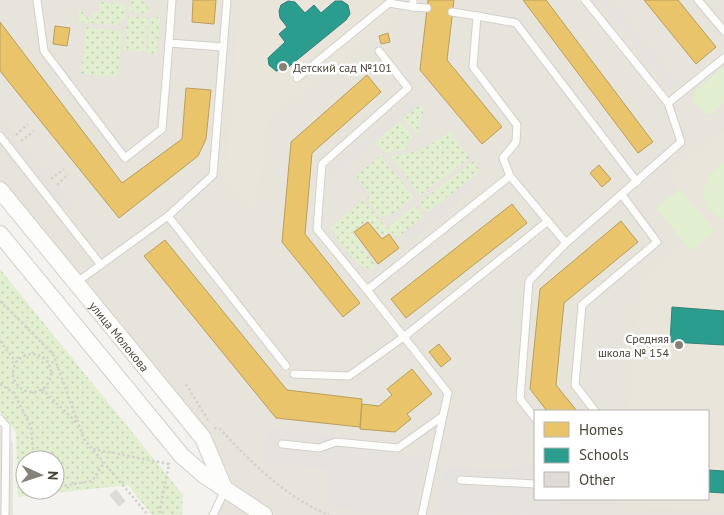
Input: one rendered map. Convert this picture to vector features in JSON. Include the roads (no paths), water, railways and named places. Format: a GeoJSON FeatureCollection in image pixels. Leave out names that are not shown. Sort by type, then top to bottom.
{"type":"FeatureCollection","features":[{"type":"Feature","properties":{"kind":"street","name":"улица Молокова"},"geometry":{"type":"LineString","coordinates":[[0,190],[203,438],[225,490]]}},
{"type":"Feature","properties":{"kind":"street"},"geometry":{"type":"LineString","coordinates":[[0,234],[182,456],[225,490],[264,515]]}},
{"type":"Feature","properties":{"kind":"lane"},"geometry":{"type":"LineString","coordinates":[[37,0],[44,51],[125,158],[162,129],[172,0]]}},
{"type":"Feature","properties":{"kind":"lane"},"geometry":{"type":"LineString","coordinates":[[77,282],[168,216],[213,175],[227,0]]}},
{"type":"Feature","properties":{"kind":"lane"},"geometry":{"type":"LineString","coordinates":[[534,417],[520,399],[529,281],[566,243],[681,142],[668,104],[585,0]]}},
{"type":"Feature","properties":{"kind":"lane"},"geometry":{"type":"LineString","coordinates":[[698,0],[724,31]]}},
{"type":"Feature","properties":{"kind":"lane"},"geometry":{"type":"LineString","coordinates":[[297,78],[389,4],[413,4],[428,8]]}},
{"type":"Feature","properties":{"kind":"lane"},"geometry":{"type":"LineString","coordinates":[[452,12],[516,22],[636,182]]}},
{"type":"Feature","properties":{"kind":"lane"},"geometry":{"type":"LineString","coordinates":[[476,16],[473,67],[516,125],[516,142],[503,158],[510,176],[566,243]]}},
{"type":"Feature","properties":{"kind":"lane"},"geometry":{"type":"LineString","coordinates":[[168,43],[223,48]]}},
{"type":"Feature","properties":{"kind":"lane"},"geometry":{"type":"LineString","coordinates":[[380,51],[408,88],[322,164],[318,229],[448,393],[422,515]]}},
{"type":"Feature","properties":{"kind":"lane"},"geometry":{"type":"LineString","coordinates":[[668,104],[724,58]]}},
{"type":"Feature","properties":{"kind":"lane"},"geometry":{"type":"LineString","coordinates":[[0,136],[101,265]]}},
{"type":"Feature","properties":{"kind":"lane"},"geometry":{"type":"LineString","coordinates":[[367,290],[510,176]]}},
{"type":"Feature","properties":{"kind":"lane"},"geometry":{"type":"LineString","coordinates":[[594,410],[575,385],[582,305],[658,242],[622,195]]}},
{"type":"Feature","properties":{"kind":"lane"},"geometry":{"type":"LineString","coordinates":[[168,216],[286,366]]}},
{"type":"Feature","properties":{"kind":"lane"},"geometry":{"type":"LineString","coordinates":[[294,374],[349,376],[404,336],[548,221]]}},
{"type":"Feature","properties":{"kind":"lane"},"geometry":{"type":"LineString","coordinates":[[282,444],[318,448],[336,442],[398,448],[443,416]]}},
{"type":"Feature","properties":{"kind":"lane"},"geometry":{"type":"LineString","coordinates":[[0,419],[6,426],[5,515]]}},
{"type":"Feature","properties":{"kind":"lane"},"geometry":{"type":"LineString","coordinates":[[461,480],[534,484]]}},
{"type":"Feature","properties":{"kind":"lane"},"geometry":{"type":"LineString","coordinates":[[213,515],[225,490]]}},
{"type":"Feature","properties":{"kind":"place","name":"Детский сад №101"},"geometry":{"type":"Point","coordinates":[283,67]}},
{"type":"Feature","properties":{"kind":"place","name":"Средняя школа № 154"},"geometry":{"type":"Point","coordinates":[679,345]}}]}
